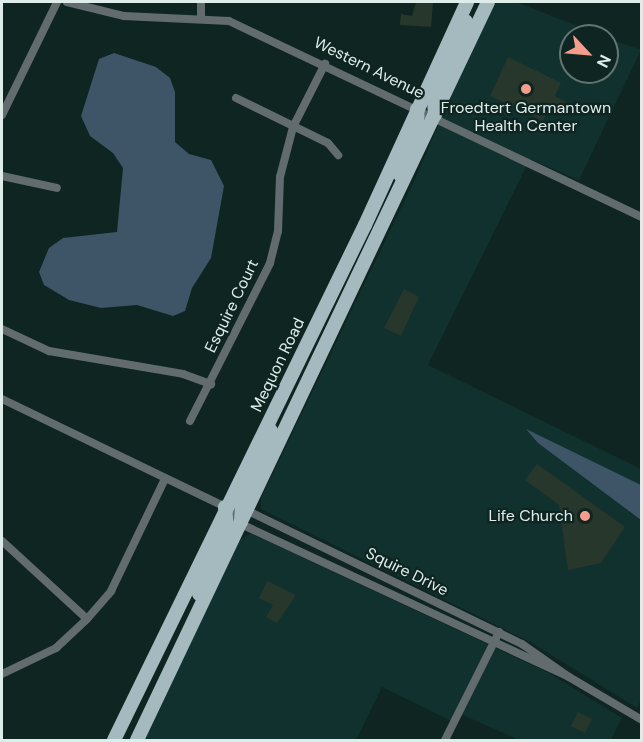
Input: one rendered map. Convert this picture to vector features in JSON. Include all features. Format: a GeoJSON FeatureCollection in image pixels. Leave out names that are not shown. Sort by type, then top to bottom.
{"type":"FeatureCollection","features":[{"type":"Feature","properties":{"kind":"main road","name":"Mequon Road"},"geometry":{"type":"LineString","coordinates":[[114,741],[225,507],[362,230],[468,2]]}},
{"type":"Feature","properties":{"kind":"main road"},"geometry":{"type":"LineString","coordinates":[[436,118],[434,101],[458,45],[468,2]]}},
{"type":"Feature","properties":{"kind":"main road"},"geometry":{"type":"LineString","coordinates":[[244,510],[379,237],[488,2]]}},
{"type":"Feature","properties":{"kind":"main road"},"geometry":{"type":"LineString","coordinates":[[392,209],[419,130],[417,109]]}},
{"type":"Feature","properties":{"kind":"main road"},"geometry":{"type":"LineString","coordinates":[[362,230],[379,237]]}},
{"type":"Feature","properties":{"kind":"main road"},"geometry":{"type":"LineString","coordinates":[[137,741],[241,524],[278,403]]}},
{"type":"Feature","properties":{"kind":"main road"},"geometry":{"type":"LineString","coordinates":[[188,633],[209,567],[226,530],[225,507]]}},
{"type":"Feature","properties":{"kind":"street"},"geometry":{"type":"LineString","coordinates":[[2,115],[57,2]]}},
{"type":"Feature","properties":{"kind":"street","name":"Western Avenue"},"geometry":{"type":"LineString","coordinates":[[67,2],[124,16],[201,17],[229,21],[325,64],[642,217]]}},
{"type":"Feature","properties":{"kind":"street"},"geometry":{"type":"LineString","coordinates":[[201,2],[201,17]]}},
{"type":"Feature","properties":{"kind":"street","name":"Esquire Court"},"geometry":{"type":"LineString","coordinates":[[190,421],[211,384],[270,263],[278,231],[280,177],[293,127],[325,64]]}},
{"type":"Feature","properties":{"kind":"street"},"geometry":{"type":"LineString","coordinates":[[236,98],[328,143],[338,155]]}},
{"type":"Feature","properties":{"kind":"street"},"geometry":{"type":"LineString","coordinates":[[2,176],[57,188]]}},
{"type":"Feature","properties":{"kind":"street"},"geometry":{"type":"LineString","coordinates":[[2,329],[49,351],[183,374],[211,384]]}},
{"type":"Feature","properties":{"kind":"street","name":"Squire Drive"},"geometry":{"type":"LineString","coordinates":[[2,399],[165,479],[225,507],[244,510],[499,632],[537,652],[569,677]]}},
{"type":"Feature","properties":{"kind":"street"},"geometry":{"type":"LineString","coordinates":[[2,674],[56,648],[87,619],[111,591],[165,479]]}},
{"type":"Feature","properties":{"kind":"street","name":"Squire Drive"},"geometry":{"type":"LineString","coordinates":[[225,507],[241,524],[569,677],[640,716]]}},
{"type":"Feature","properties":{"kind":"street"},"geometry":{"type":"LineString","coordinates":[[2,541],[87,619]]}},
{"type":"Feature","properties":{"kind":"street"},"geometry":{"type":"LineString","coordinates":[[446,741],[499,632]]}},
{"type":"Feature","properties":{"kind":"shaded area"},"geometry":{"type":"Polygon","coordinates":[[[492,2],[516,2],[572,24],[559,24],[559,84],[619,84],[619,42],[641,50],[579,180],[530,159],[428,365],[641,469],[642,698],[637,708],[532,643],[261,509],[261,498],[415,179],[492,2]]]}},
{"type":"Feature","properties":{"kind":"shaded area"},"geometry":{"type":"Polygon","coordinates":[[[114,53],[156,67],[170,78],[175,92],[175,142],[189,154],[211,160],[224,186],[211,258],[192,288],[185,311],[173,316],[137,305],[101,308],[69,300],[44,285],[39,272],[49,248],[63,238],[117,232],[123,168],[113,153],[90,136],[81,116],[99,59],[114,53]]]}},
{"type":"Feature","properties":{"kind":"shaded area"},"geometry":{"type":"Polygon","coordinates":[[[526,429],[641,485],[641,520],[538,443],[526,429]]]}},
{"type":"Feature","properties":{"kind":"shaded area"},"geometry":{"type":"Polygon","coordinates":[[[251,533],[549,673],[622,718],[611,740],[519,740],[456,712],[451,721],[382,687],[356,740],[144,740],[240,540],[251,533]]]}},
{"type":"Feature","properties":{"kind":"building"},"geometry":{"type":"Polygon","coordinates":[[[416,2],[433,2],[431,27],[400,25],[401,14],[412,16],[416,2]]]}},
{"type":"Feature","properties":{"kind":"building","name":"Froedtert Germantown Health Center"},"geometry":{"type":"Polygon","coordinates":[[[508,57],[559,82],[561,84],[555,96],[566,102],[563,109],[551,104],[543,121],[490,96],[508,57]]]}},
{"type":"Feature","properties":{"kind":"building"},"geometry":{"type":"Polygon","coordinates":[[[404,289],[419,297],[401,336],[384,328],[404,289]]]}},
{"type":"Feature","properties":{"kind":"building","name":"Life Church"},"geometry":{"type":"Polygon","coordinates":[[[537,464],[625,527],[601,563],[568,570],[559,505],[525,480],[537,464]]]}},
{"type":"Feature","properties":{"kind":"building"},"geometry":{"type":"Polygon","coordinates":[[[267,581],[296,595],[277,623],[266,617],[273,605],[259,598],[267,581]]]}},
{"type":"Feature","properties":{"kind":"building"},"geometry":{"type":"Polygon","coordinates":[[[578,712],[592,719],[585,733],[571,726],[578,712]]]}},
{"type":"Feature","properties":{"kind":"place","name":"Froedtert Germantown Health Center"},"geometry":{"type":"Point","coordinates":[526,89]}},
{"type":"Feature","properties":{"kind":"place","name":"Life Church"},"geometry":{"type":"Point","coordinates":[585,516]}}]}
